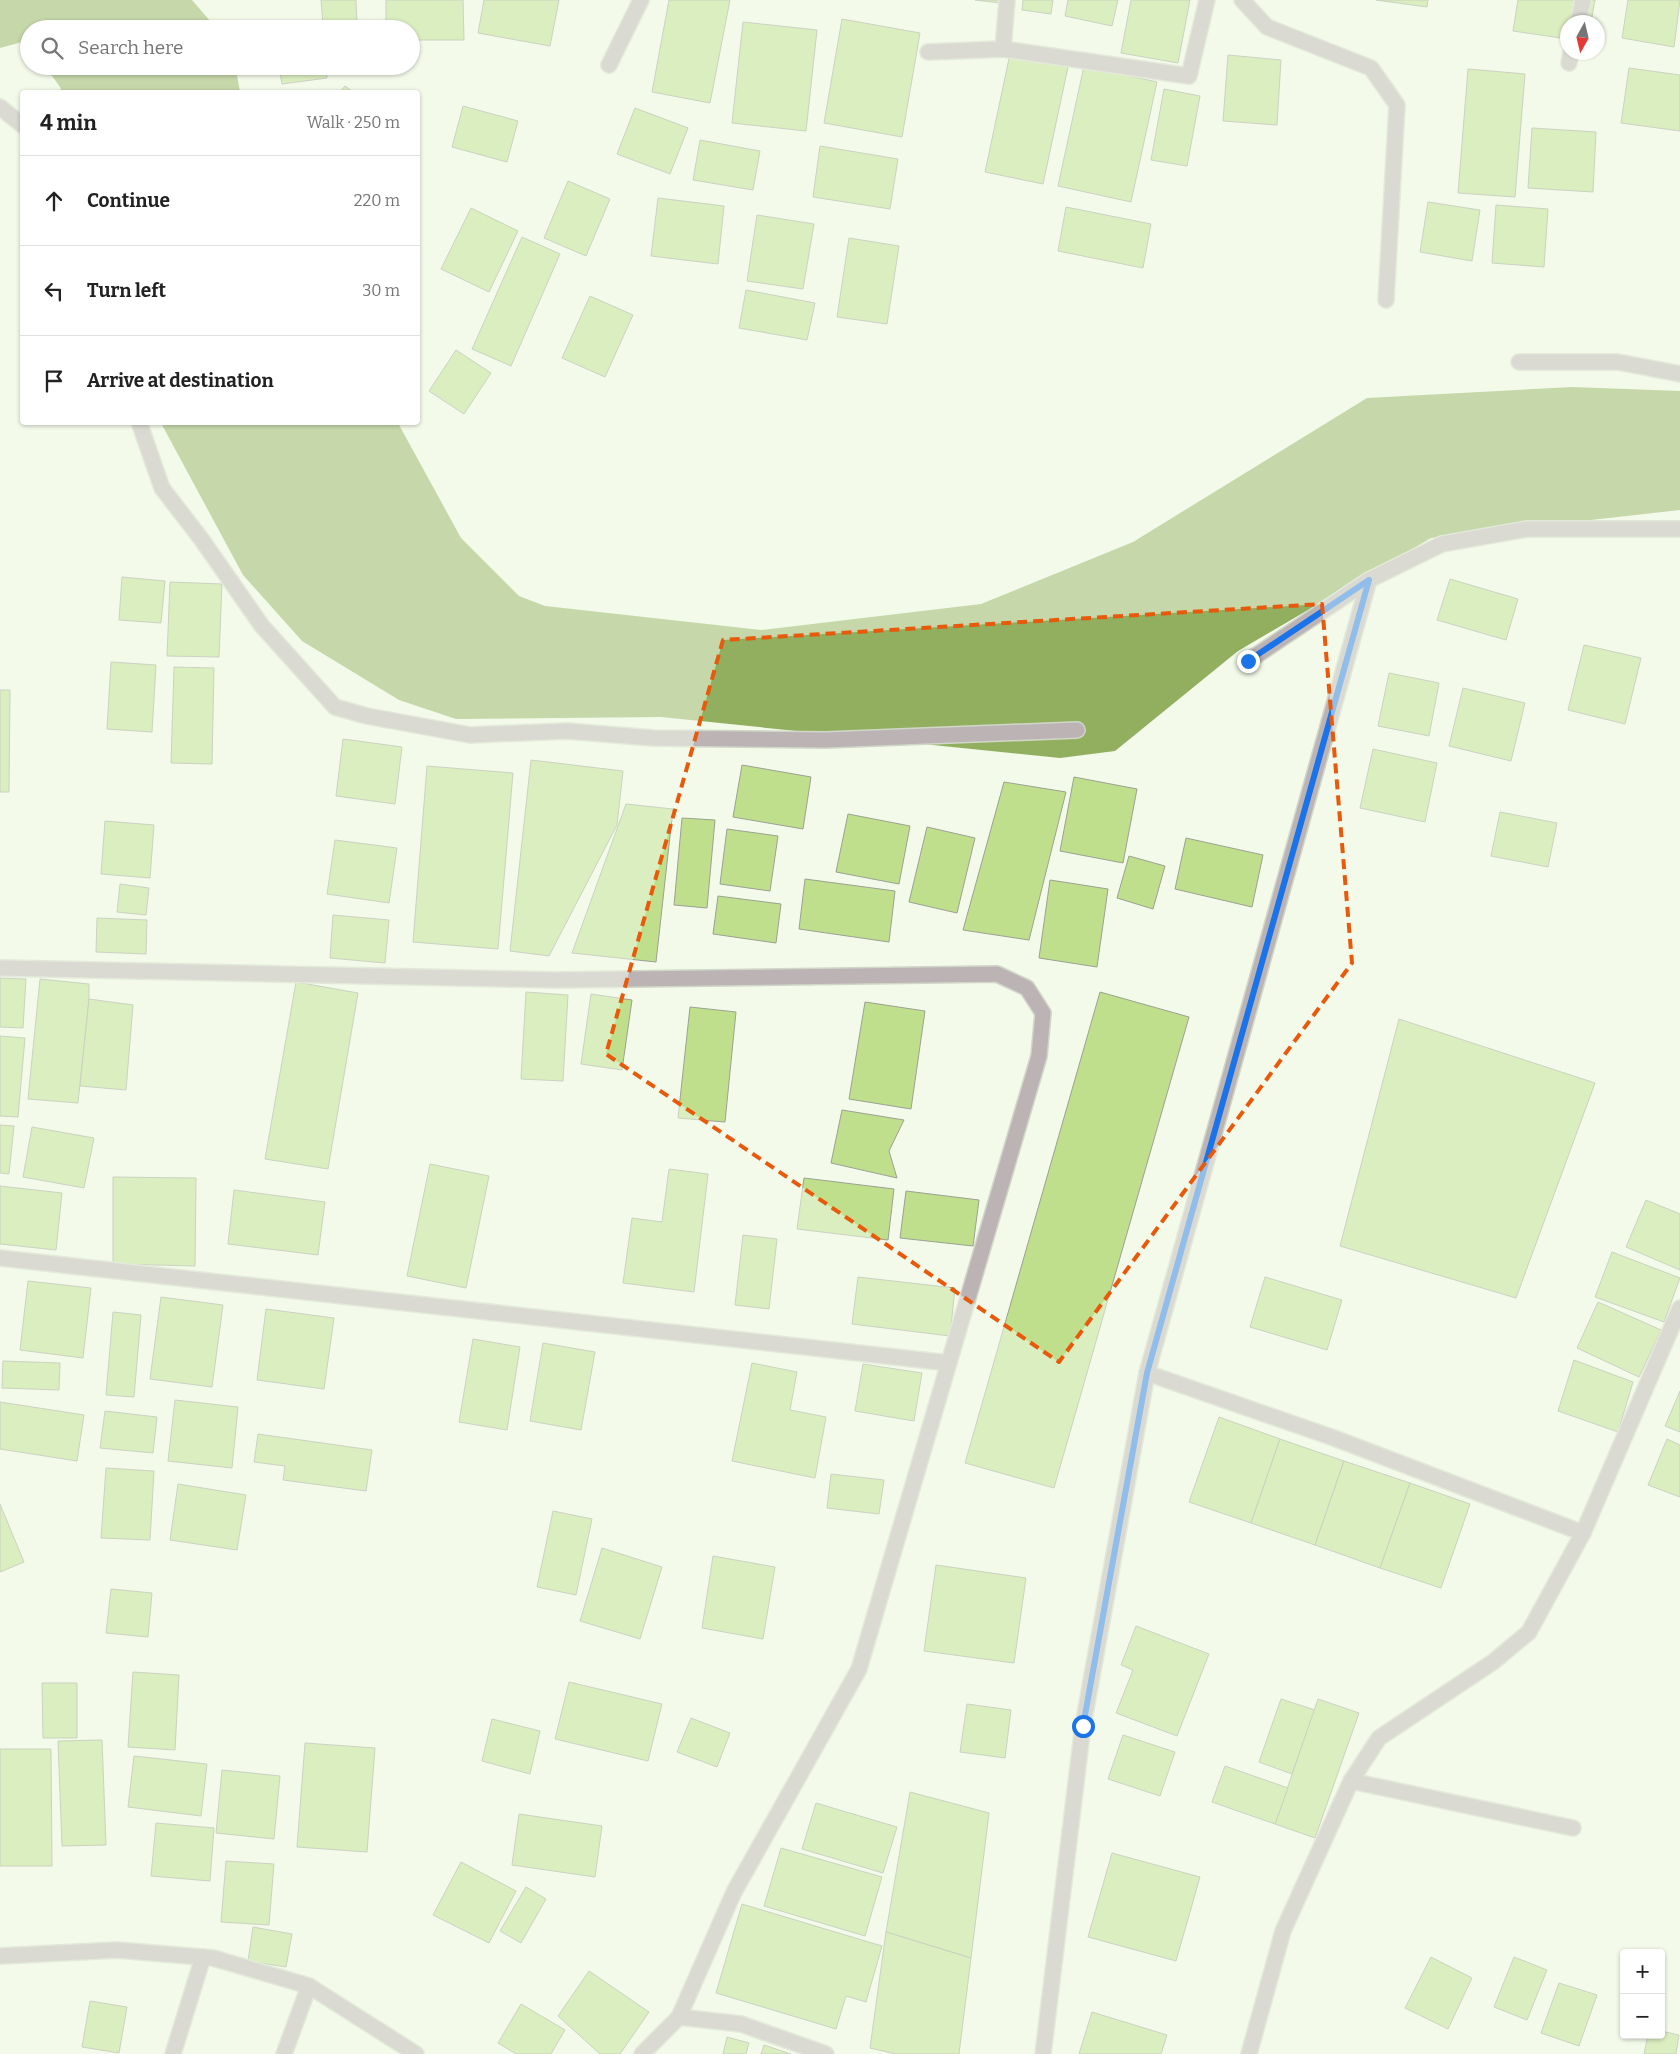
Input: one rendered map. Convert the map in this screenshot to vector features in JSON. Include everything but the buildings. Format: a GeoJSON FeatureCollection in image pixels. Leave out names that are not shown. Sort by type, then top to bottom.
{"type":"FeatureCollection","features":[{"type":"Feature","properties":{"kind":"street"},"geometry":{"type":"LineString","coordinates":[[609,65],[641,0]]}},
{"type":"Feature","properties":{"kind":"street"},"geometry":{"type":"LineString","coordinates":[[1003,49],[1007,0]]}},
{"type":"Feature","properties":{"kind":"street"},"geometry":{"type":"LineString","coordinates":[[928,52],[1003,49],[1189,76],[1207,0]]}},
{"type":"Feature","properties":{"kind":"street"},"geometry":{"type":"LineString","coordinates":[[1242,0],[1267,27],[1371,68],[1397,105],[1386,300]]}},
{"type":"Feature","properties":{"kind":"street"},"geometry":{"type":"LineString","coordinates":[[1580,15],[1583,0]]}},
{"type":"Feature","properties":{"kind":"street"},"geometry":{"type":"LineString","coordinates":[[0,107],[20,123]]}},
{"type":"Feature","properties":{"kind":"street"},"geometry":{"type":"LineString","coordinates":[[1519,362],[1618,362],[1680,374]]}},
{"type":"Feature","properties":{"kind":"street"},"geometry":{"type":"LineString","coordinates":[[140,425],[162,488],[202,540],[262,626],[336,706],[367,716],[470,734],[567,731],[653,738],[826,740],[1077,730]]}},
{"type":"Feature","properties":{"kind":"street"},"geometry":{"type":"LineString","coordinates":[[1248,661],[1369,580],[1442,544],[1527,529],[1680,529]]}},
{"type":"Feature","properties":{"kind":"street"},"geometry":{"type":"LineString","coordinates":[[1043,2054],[1083,1726],[1147,1373],[1369,580]]}},
{"type":"Feature","properties":{"kind":"street"},"geometry":{"type":"LineString","coordinates":[[0,968],[556,980],[997,974],[1026,988],[1043,1013],[1039,1056],[859,1668],[734,1892],[679,2017],[642,2054]]}},
{"type":"Feature","properties":{"kind":"street"},"geometry":{"type":"LineString","coordinates":[[0,1258],[949,1362]]}},
{"type":"Feature","properties":{"kind":"street"},"geometry":{"type":"LineString","coordinates":[[1249,2054],[1283,1931],[1352,1781],[1379,1738],[1493,1662],[1530,1632],[1583,1533],[1680,1308]]}},
{"type":"Feature","properties":{"kind":"street"},"geometry":{"type":"LineString","coordinates":[[1147,1373],[1334,1438],[1583,1533]]}},
{"type":"Feature","properties":{"kind":"street"},"geometry":{"type":"LineString","coordinates":[[1352,1781],[1573,1828]]}},
{"type":"Feature","properties":{"kind":"street"},"geometry":{"type":"LineString","coordinates":[[0,1956],[117,1950],[213,1958],[308,1986],[416,2054]]}},
{"type":"Feature","properties":{"kind":"street"},"geometry":{"type":"LineString","coordinates":[[173,2054],[203,1957]]}},
{"type":"Feature","properties":{"kind":"street"},"geometry":{"type":"LineString","coordinates":[[284,2054],[308,1986]]}},
{"type":"Feature","properties":{"kind":"street"},"geometry":{"type":"LineString","coordinates":[[679,2017],[741,2024],[826,2054]]}},
{"type":"Feature","properties":{"kind":"highlighted area"},"geometry":{"type":"Polygon","coordinates":[[[1322,604],[1352,963],[1059,1362],[606,1054],[723,640],[1322,604]]]}},
{"type":"Feature","properties":{"kind":"shaded area"},"geometry":{"type":"Polygon","coordinates":[[[0,0],[192,0],[209,20],[20,20],[20,43],[0,48],[0,0]]]}},
{"type":"Feature","properties":{"kind":"shaded area"},"geometry":{"type":"Polygon","coordinates":[[[51,75],[237,75],[240,90],[61,90],[51,75]]]}},
{"type":"Feature","properties":{"kind":"shaded area"},"geometry":{"type":"Polygon","coordinates":[[[1572,387],[1680,391],[1680,510],[1431,538],[1238,651],[1115,751],[1060,758],[661,717],[456,719],[399,700],[302,641],[243,575],[162,425],[399,425],[461,538],[519,596],[545,606],[761,630],[981,604],[1133,542],[1367,398],[1572,387]]]}},
{"type":"Feature","properties":{"kind":"route"},"geometry":{"type":"LineString","coordinates":[[1083,1726],[1147,1373],[1369,580],[1248,661]]}}]}
